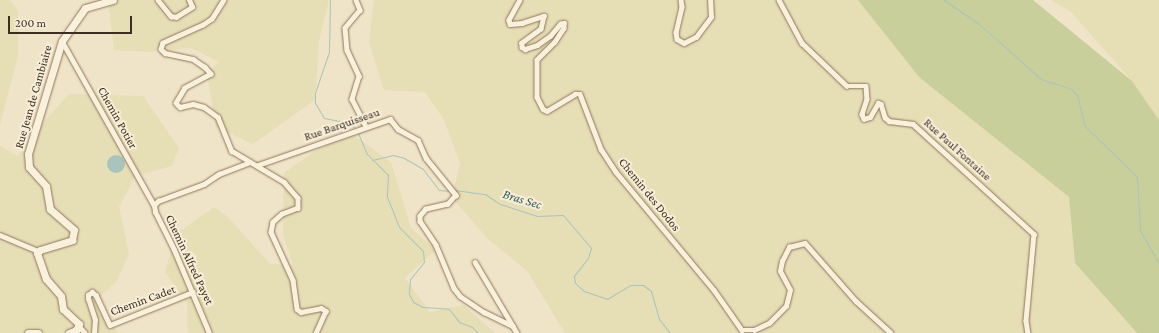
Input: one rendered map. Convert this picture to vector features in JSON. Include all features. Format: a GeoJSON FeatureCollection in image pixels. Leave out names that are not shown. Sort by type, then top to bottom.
{"type":"FeatureCollection","features":[{"type":"Feature","properties":{"kind":"main road","name":"Rue Jean de Cambiaire"},"geometry":{"type":"LineString","coordinates":[[38,252],[68,243],[75,233],[72,227],[50,209],[46,186],[29,167],[27,160],[62,41],[85,8],[113,0]]}},
{"type":"Feature","properties":{"kind":"main road"},"geometry":{"type":"LineString","coordinates":[[38,252],[38,262],[46,279],[61,296],[63,309],[76,319],[79,326],[69,333]]}},
{"type":"Feature","properties":{"kind":"main road"},"geometry":{"type":"LineString","coordinates":[[28,333],[38,333]]}},
{"type":"Feature","properties":{"kind":"street"},"geometry":{"type":"LineString","coordinates":[[158,0],[171,16],[176,17],[192,7],[189,0]]}},
{"type":"Feature","properties":{"kind":"street"},"geometry":{"type":"LineString","coordinates":[[224,0],[212,19],[203,25],[163,43],[161,49],[165,53],[192,59],[206,66],[211,74],[185,88],[176,103],[180,107],[193,104],[204,106],[218,117],[232,151],[258,165],[284,182],[298,198],[298,208],[282,214],[273,222],[271,232],[293,280],[297,309],[301,312],[321,308],[326,311],[316,333]]}},
{"type":"Feature","properties":{"kind":"street"},"geometry":{"type":"LineString","coordinates":[[356,0],[360,10],[345,28],[347,50],[359,76],[352,99],[366,127]]}},
{"type":"Feature","properties":{"kind":"street","name":"Chemin des Dodos"},"geometry":{"type":"LineString","coordinates":[[520,0],[508,20],[510,24],[522,24],[544,16],[541,29],[522,43],[522,47],[525,49],[537,45],[550,36],[560,24],[564,23],[564,28],[555,42],[537,60],[537,97],[543,109],[547,111],[575,94],[580,94],[601,149],[616,172],[714,290],[742,330],[754,330],[768,323],[786,306],[790,290],[780,271],[782,261],[789,247],[805,243],[856,301],[891,333]]}},
{"type":"Feature","properties":{"kind":"street"},"geometry":{"type":"LineString","coordinates":[[681,0],[682,7],[676,32],[677,39],[684,43],[696,37],[711,18],[710,0]]}},
{"type":"Feature","properties":{"kind":"street","name":"Rue Paul Fontaine"},"geometry":{"type":"LineString","coordinates":[[779,0],[802,44],[847,86],[866,86],[867,99],[862,114],[864,119],[870,117],[878,103],[881,104],[884,117],[889,122],[913,124],[1034,234],[1026,321],[1028,333]]}},
{"type":"Feature","properties":{"kind":"street","name":"Chemin Potier"},"geometry":{"type":"LineString","coordinates":[[62,41],[154,205]]}},
{"type":"Feature","properties":{"kind":"street","name":"Rue Barquisseau"},"geometry":{"type":"LineString","coordinates":[[258,165],[390,119],[398,129],[418,140],[426,158],[456,195],[448,204],[426,209],[420,216],[420,221],[436,245],[454,288],[484,312],[513,326]]}},
{"type":"Feature","properties":{"kind":"street","name":"Chemin Alfred Payet"},"geometry":{"type":"LineString","coordinates":[[209,333],[193,292],[155,212],[154,205],[158,201],[204,184],[218,174],[250,162]]}},
{"type":"Feature","properties":{"kind":"street"},"geometry":{"type":"LineString","coordinates":[[0,235],[38,252]]}},
{"type":"Feature","properties":{"kind":"street"},"geometry":{"type":"LineString","coordinates":[[475,262],[517,333]]}},
{"type":"Feature","properties":{"kind":"street","name":"Chemin Cadet"},"geometry":{"type":"LineString","coordinates":[[94,333],[95,320],[88,299],[88,294],[92,292],[96,295],[110,325],[193,292]]}},
{"type":"Feature","properties":{"kind":"street"},"geometry":{"type":"LineString","coordinates":[[79,326],[85,333]]}},
{"type":"Feature","properties":{"kind":"shaded area"},"geometry":{"type":"Polygon","coordinates":[[[0,0],[10,0],[18,11],[18,56],[0,125],[0,0]]]}},
{"type":"Feature","properties":{"kind":"shaded area"},"geometry":{"type":"Polygon","coordinates":[[[108,0],[329,0],[319,41],[315,100],[253,144],[216,127],[207,73],[219,62],[191,48],[149,52],[114,50],[108,0]]]}},
{"type":"Feature","properties":{"kind":"shaded area"},"geometry":{"type":"Polygon","coordinates":[[[374,0],[858,0],[919,77],[1017,148],[1069,197],[1075,263],[1137,333],[565,333],[527,271],[488,239],[452,198],[460,163],[444,120],[425,92],[384,90],[369,42],[374,0]]]}},
{"type":"Feature","properties":{"kind":"shaded area"},"geometry":{"type":"Polygon","coordinates":[[[1051,0],[1159,0],[1159,120],[1132,81],[1071,12],[1051,0]]]}},
{"type":"Feature","properties":{"kind":"shaded area"},"geometry":{"type":"Polygon","coordinates":[[[69,94],[143,96],[179,148],[172,166],[135,176],[119,207],[129,254],[117,281],[95,301],[117,332],[126,333],[0,333],[0,146],[18,156],[38,128],[69,94]]]}},
{"type":"Feature","properties":{"kind":"shaded area"},"geometry":{"type":"Polygon","coordinates":[[[349,132],[391,162],[411,228],[436,250],[405,278],[430,312],[463,305],[495,333],[188,333],[187,303],[165,272],[176,234],[214,207],[228,217],[270,264],[293,265],[283,235],[284,173],[312,153],[349,132]]]}},
{"type":"Feature","properties":{"kind":"green space"},"geometry":{"type":"Polygon","coordinates":[[[858,0],[1033,0],[1132,81],[1159,120],[1159,333],[1137,333],[1075,263],[1069,197],[919,77],[858,0]]]}},
{"type":"Feature","properties":{"kind":"water"},"geometry":{"type":"Polygon","coordinates":[[[116,155],[122,158],[125,164],[122,170],[116,173],[110,170],[107,164],[110,158],[116,155]]]}},
{"type":"Feature","properties":{"kind":"waterway"},"geometry":{"type":"LineString","coordinates":[[330,0],[329,52],[315,93],[315,103],[324,118],[345,122],[354,127]]}},
{"type":"Feature","properties":{"kind":"waterway"},"geometry":{"type":"LineString","coordinates":[[944,0],[979,24],[1041,79],[1071,89],[1077,95],[1085,126],[1137,177],[1140,230],[1159,264]]}},
{"type":"Feature","properties":{"kind":"waterway"},"geometry":{"type":"LineString","coordinates":[[358,133],[367,154],[388,175],[387,197],[399,227],[423,251],[424,262],[410,279],[409,294],[413,302],[423,307],[449,309],[459,322],[472,327],[478,333]]}},
{"type":"Feature","properties":{"kind":"waterway","name":"Bras Sec"},"geometry":{"type":"LineString","coordinates":[[372,160],[393,155],[404,158],[423,169],[439,190],[450,191]]}},
{"type":"Feature","properties":{"kind":"waterway","name":"Bras Sec"},"geometry":{"type":"LineString","coordinates":[[455,190],[485,194],[500,204],[537,216],[563,215],[591,248],[588,258],[574,276],[575,283],[584,291],[607,299],[630,285],[643,285],[651,291],[659,319],[670,333]]}}]}
